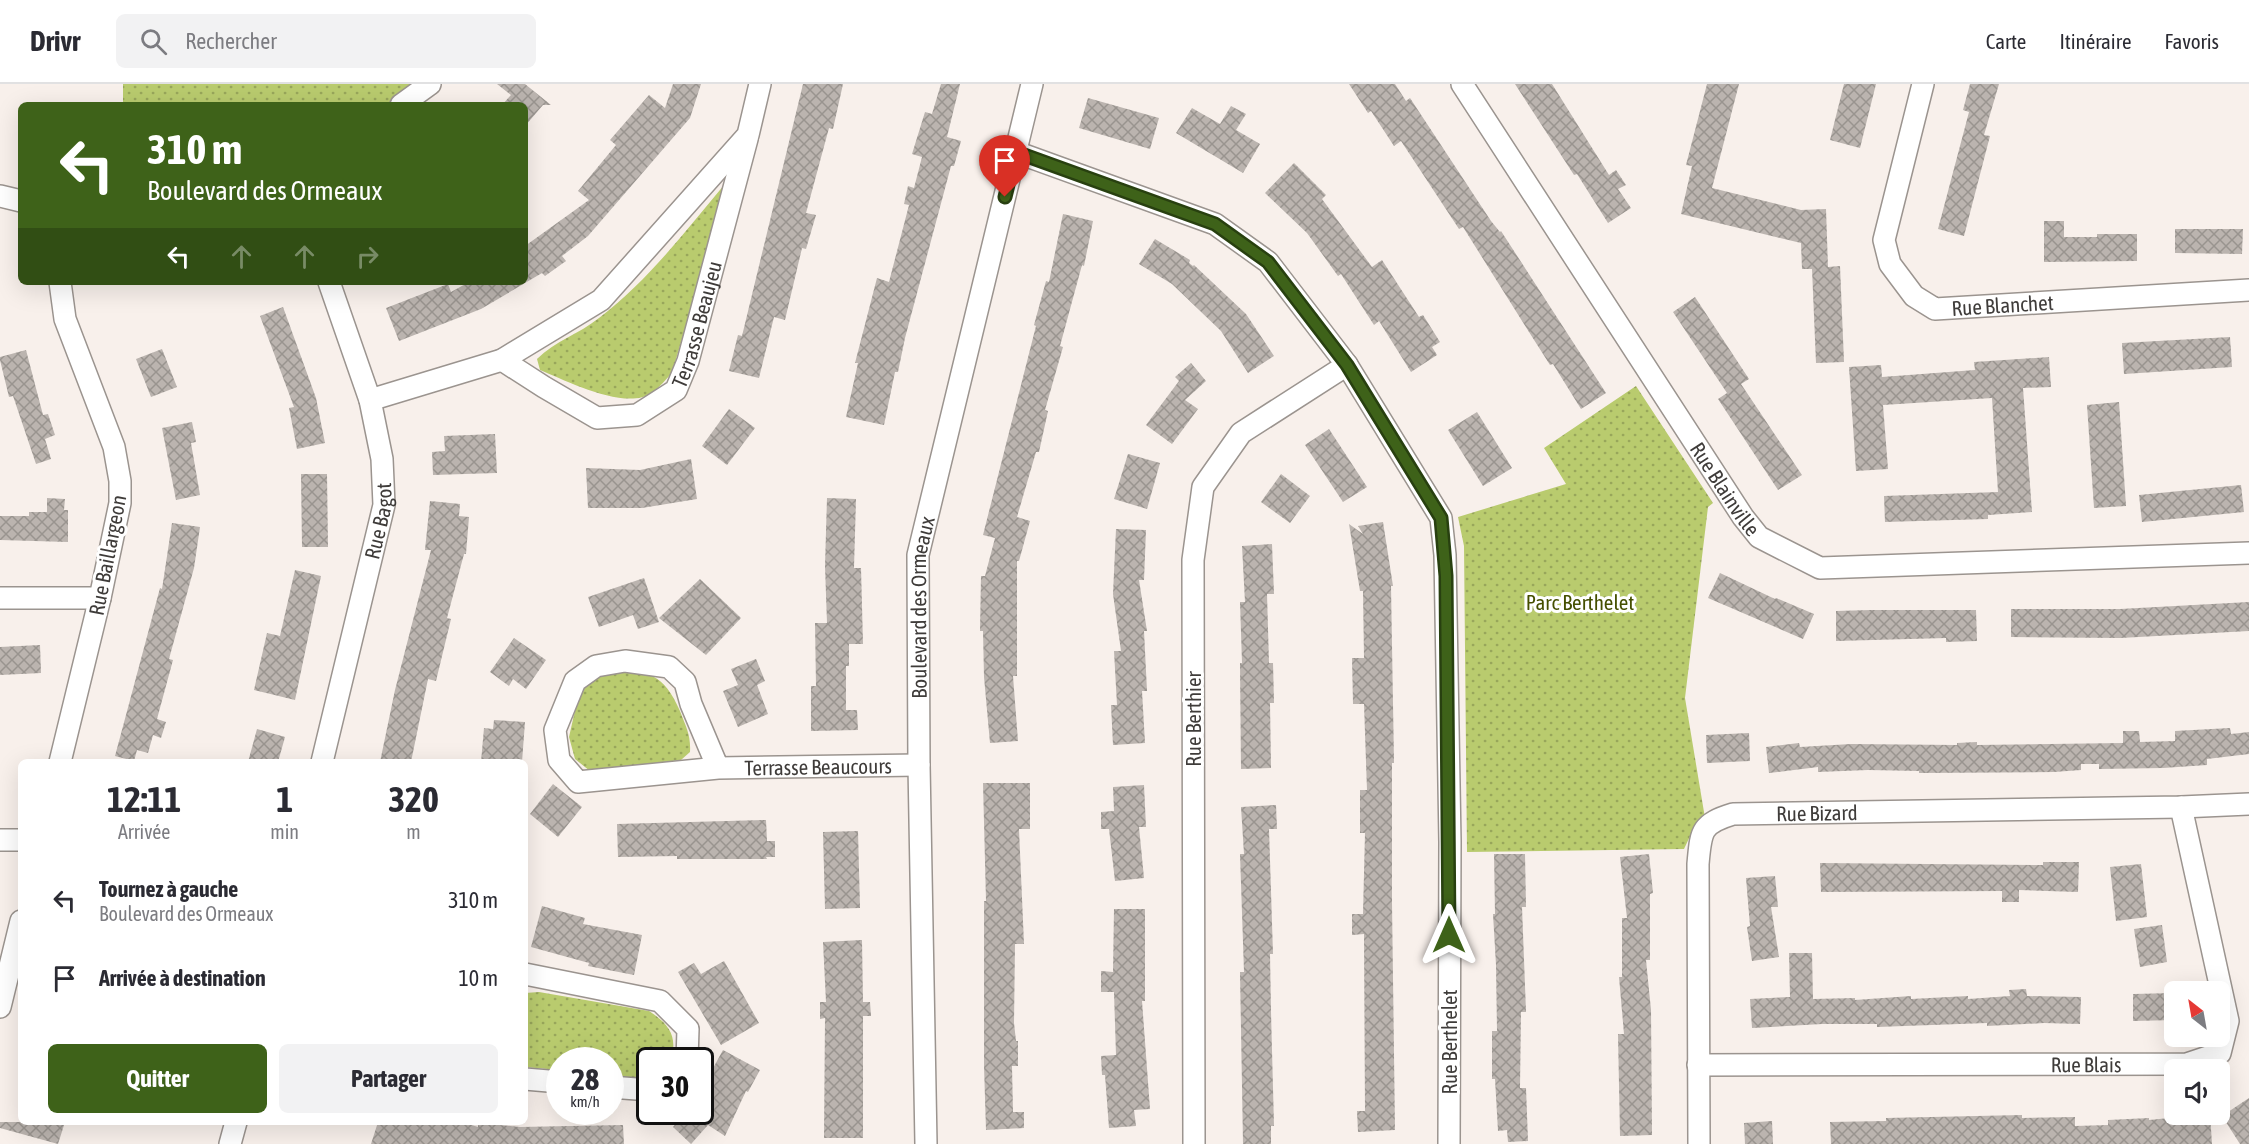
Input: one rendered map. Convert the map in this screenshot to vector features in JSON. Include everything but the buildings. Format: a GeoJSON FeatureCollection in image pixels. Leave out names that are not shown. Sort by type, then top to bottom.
{"type":"FeatureCollection","features":[{"type":"Feature","properties":{"kind":"street"},"geometry":{"type":"LineString","coordinates":[[405,102],[430,84]]}},
{"type":"Feature","properties":{"kind":"street","name":"Terrasse Beaujeu"},"geometry":{"type":"LineString","coordinates":[[502,360],[597,418],[637,415],[676,390],[688,361],[760,84]]}},
{"type":"Feature","properties":{"kind":"street","name":"Boulevard des Ormeaux"},"geometry":{"type":"LineString","coordinates":[[926,1144],[919,765],[918,555],[1032,84]]}},
{"type":"Feature","properties":{"kind":"street","name":"Rue Blainville"},"geometry":{"type":"LineString","coordinates":[[1462,84],[1743,517],[1760,537],[1820,568],[2249,553]]}},
{"type":"Feature","properties":{"kind":"street","name":"Rue Blanchet"},"geometry":{"type":"LineString","coordinates":[[1923,84],[1884,240],[1890,264],[1914,296],[1935,309],[2249,290]]}},
{"type":"Feature","properties":{"kind":"street","name":"Terrasse Beaujeu"},"geometry":{"type":"LineString","coordinates":[[370,400],[502,360],[601,300],[748,135]]}},
{"type":"Feature","properties":{"kind":"street","name":"Rue Berthelet"},"geometry":{"type":"LineString","coordinates":[[1016,152],[1215,224],[1268,262],[1347,365],[1441,518],[1446,566],[1450,842],[1449,1144]]}},
{"type":"Feature","properties":{"kind":"street"},"geometry":{"type":"LineString","coordinates":[[0,196],[18,200]]}},
{"type":"Feature","properties":{"kind":"street","name":"Rue Baillargeon"},"geometry":{"type":"LineString","coordinates":[[60,285],[65,319],[114,447],[120,481],[120,503],[100,598],[61,759]]}},
{"type":"Feature","properties":{"kind":"street","name":"Rue Bagot"},"geometry":{"type":"LineString","coordinates":[[323,759],[384,505],[382,459],[370,400],[330,285]]}},
{"type":"Feature","properties":{"kind":"street","name":"Rue Berthier"},"geometry":{"type":"LineString","coordinates":[[1194,1144],[1193,560],[1203,487],[1240,433],[1347,365]]}},
{"type":"Feature","properties":{"kind":"street"},"geometry":{"type":"LineString","coordinates":[[0,598],[100,598]]}},
{"type":"Feature","properties":{"kind":"street","name":"Terrasse Beaucours"},"geometry":{"type":"LineString","coordinates":[[718,768],[691,704],[685,682],[669,667],[625,661],[596,666],[575,681],[555,730],[559,760],[578,782],[718,768],[919,765]]}},
{"type":"Feature","properties":{"kind":"street","name":"Rue Bizard"},"geometry":{"type":"LineString","coordinates":[[1700,1144],[1698,864],[1700,841],[1706,827],[1718,819],[1733,814],[2249,804]]}},
{"type":"Feature","properties":{"kind":"street","name":"Rue Blais"},"geometry":{"type":"LineString","coordinates":[[1698,1065],[2187,1064],[2220,1053],[2228,1021],[2181,807]]}},
{"type":"Feature","properties":{"kind":"street"},"geometry":{"type":"LineString","coordinates":[[0,840],[18,840]]}},
{"type":"Feature","properties":{"kind":"street"},"geometry":{"type":"LineString","coordinates":[[0,1007],[18,933]]}},
{"type":"Feature","properties":{"kind":"street"},"geometry":{"type":"LineString","coordinates":[[528,975],[660,1001],[688,1029],[687,1047]]}},
{"type":"Feature","properties":{"kind":"street"},"geometry":{"type":"LineString","coordinates":[[528,1079],[546,1081]]}},
{"type":"Feature","properties":{"kind":"street"},"geometry":{"type":"LineString","coordinates":[[230,1144],[235,1125]]}},
{"type":"Feature","properties":{"kind":"green space"},"geometry":{"type":"Polygon","coordinates":[[[123,84],[418,84],[391,102],[123,102],[123,84]]]}},
{"type":"Feature","properties":{"kind":"green space"},"geometry":{"type":"Polygon","coordinates":[[[729,179],[672,373],[660,386],[641,398],[612,397],[580,387],[540,370],[537,359],[551,347],[583,329],[618,303],[652,270],[729,179]]]}},
{"type":"Feature","properties":{"kind":"green space","name":"Parc Berthelet"},"geometry":{"type":"Polygon","coordinates":[[[1636,386],[1713,503],[1708,507],[1685,698],[1705,818],[1692,832],[1684,849],[1467,852],[1464,546],[1458,517],[1566,484],[1544,448],[1636,386]]]}},
{"type":"Feature","properties":{"kind":"green space"},"geometry":{"type":"Polygon","coordinates":[[[610,671],[645,674],[654,677],[668,689],[680,711],[689,736],[690,752],[681,760],[590,771],[575,759],[569,737],[579,693],[591,682],[610,671]]]}},
{"type":"Feature","properties":{"kind":"green space"},"geometry":{"type":"Polygon","coordinates":[[[539,992],[649,1011],[667,1026],[672,1037],[673,1047],[636,1047],[636,1078],[624,1077],[624,1047],[546,1047],[546,1069],[528,1067],[528,993],[539,992]]]}},
{"type":"Feature","properties":{"kind":"route"},"geometry":{"type":"LineString","coordinates":[[1005,197],[1016,152],[1215,224],[1268,262],[1347,365],[1441,518],[1446,576],[1449,935]]}}]}
